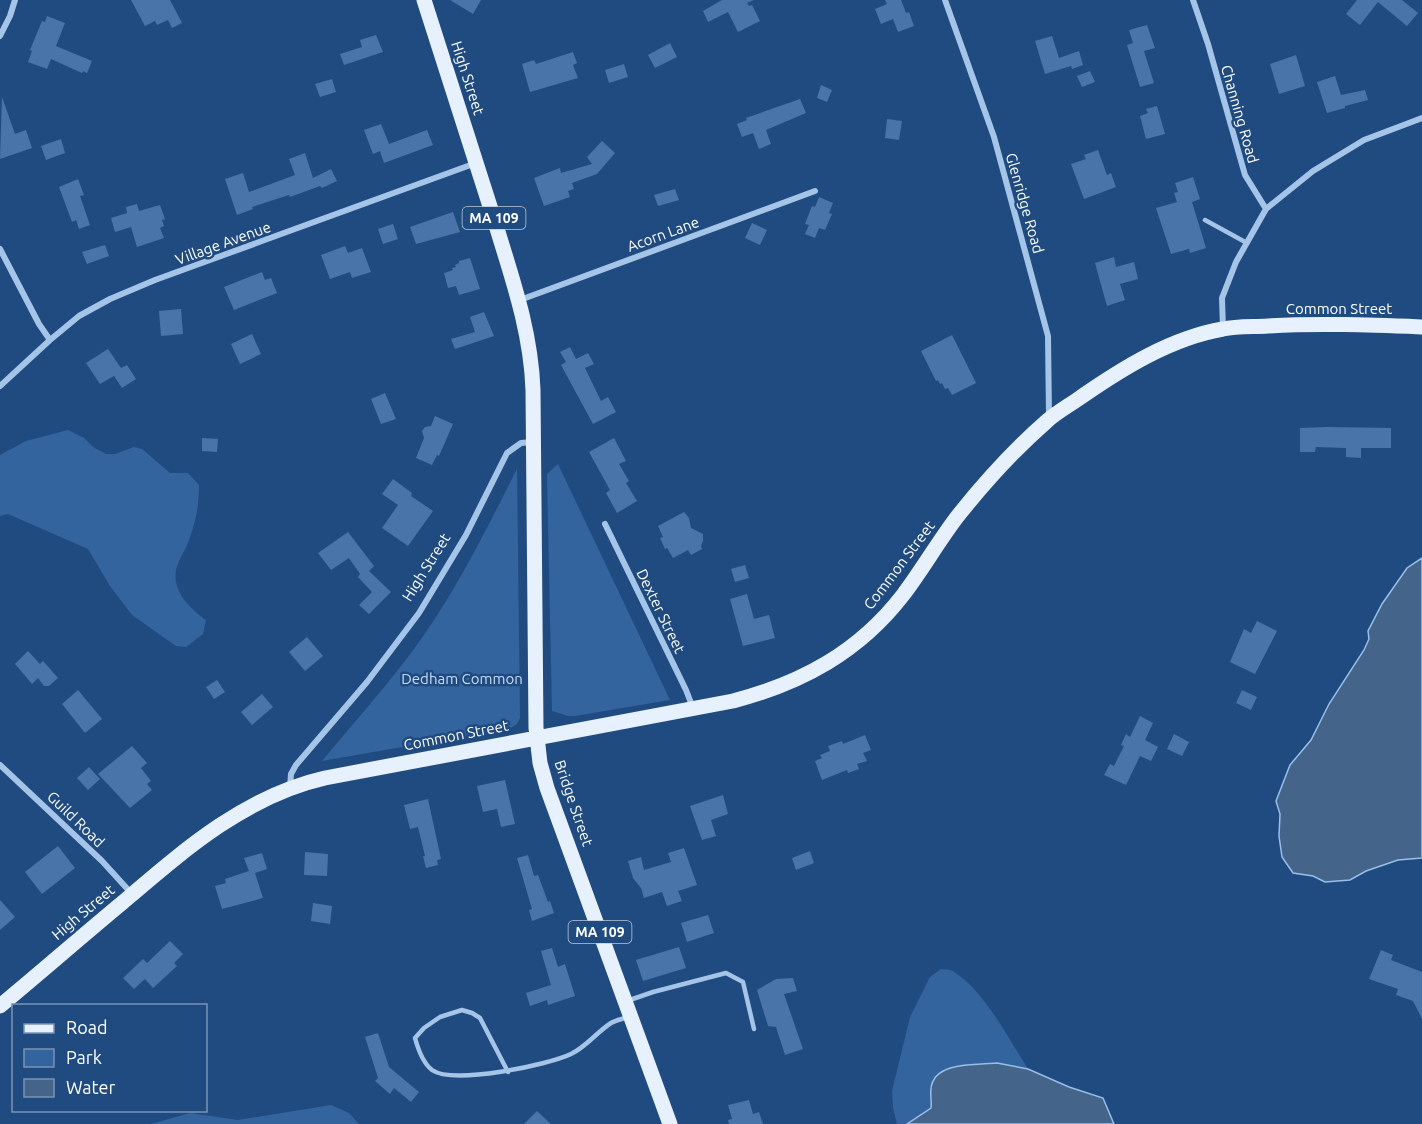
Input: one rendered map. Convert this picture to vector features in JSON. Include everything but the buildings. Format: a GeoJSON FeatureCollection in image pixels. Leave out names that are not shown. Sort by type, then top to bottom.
{"type":"FeatureCollection","features":[{"type":"Feature","properties":{"kind":"main road","name":"High Street"},"geometry":{"type":"LineString","coordinates":[[424,0],[519,300],[531,353],[533,441]]}},
{"type":"Feature","properties":{"kind":"main road","name":"Common Street"},"geometry":{"type":"LineString","coordinates":[[291,788],[325,778],[693,709],[750,696],[790,683],[827,664],[859,640],[902,596],[957,516],[1008,459],[1049,419],[1111,377],[1157,351],[1193,336],[1223,329],[1348,324],[1422,327]]}},
{"type":"Feature","properties":{"kind":"main road","name":"Bridge Street"},"geometry":{"type":"LineString","coordinates":[[533,441],[537,738],[540,763],[670,1124]]}},
{"type":"Feature","properties":{"kind":"main road","name":"High Street"},"geometry":{"type":"LineString","coordinates":[[0,1006],[175,858],[218,826],[253,805],[291,788]]}},
{"type":"Feature","properties":{"kind":"street"},"geometry":{"type":"LineString","coordinates":[[0,36],[15,0]]}},
{"type":"Feature","properties":{"kind":"street","name":"Glenridge Road"},"geometry":{"type":"LineString","coordinates":[[945,0],[994,137],[1048,336],[1049,419]]}},
{"type":"Feature","properties":{"kind":"street","name":"Channing Road"},"geometry":{"type":"LineString","coordinates":[[1192,0],[1208,44],[1245,175],[1266,209]]}},
{"type":"Feature","properties":{"kind":"street"},"geometry":{"type":"LineString","coordinates":[[1223,329],[1222,298],[1236,262],[1266,209],[1313,171],[1364,140],[1422,118]]}},
{"type":"Feature","properties":{"kind":"street","name":"Village Avenue"},"geometry":{"type":"LineString","coordinates":[[0,386],[79,316],[124,293],[477,163]]}},
{"type":"Feature","properties":{"kind":"street","name":"Acorn Lane"},"geometry":{"type":"LineString","coordinates":[[519,300],[815,191]]}},
{"type":"Feature","properties":{"kind":"street"},"geometry":{"type":"LineString","coordinates":[[0,249],[39,324],[50,340]]}},
{"type":"Feature","properties":{"kind":"street","name":"High Street"},"geometry":{"type":"LineString","coordinates":[[291,788],[291,774],[296,765],[379,667],[432,592],[466,535],[504,457],[516,445],[533,441]]}},
{"type":"Feature","properties":{"kind":"street","name":"Dexter Street"},"geometry":{"type":"LineString","coordinates":[[605,524],[686,690],[693,709]]}},
{"type":"Feature","properties":{"kind":"street","name":"Guild Road"},"geometry":{"type":"LineString","coordinates":[[0,765],[102,861],[132,894]]}},
{"type":"Feature","properties":{"kind":"lane"},"geometry":{"type":"LineString","coordinates":[[1205,220],[1247,243]]}},
{"type":"Feature","properties":{"kind":"lane"},"geometry":{"type":"LineString","coordinates":[[508,1072],[480,1018],[472,1013],[462,1010],[440,1017],[424,1028],[415,1038],[420,1054],[432,1070],[448,1075],[508,1072],[552,1062],[574,1053],[653,992],[726,973],[743,982],[754,1029]]}},
{"type":"Feature","properties":{"kind":"green space"},"geometry":{"type":"Polygon","coordinates":[[[68,430],[106,454],[115,454],[134,447],[142,449],[170,473],[188,473],[199,485],[195,520],[188,544],[177,566],[176,578],[177,586],[184,599],[206,620],[203,634],[186,647],[176,646],[132,615],[110,586],[88,549],[8,514],[0,516],[0,455],[26,441],[68,430]]]}},
{"type":"Feature","properties":{"kind":"green space","name":"Dedham Common"},"geometry":{"type":"Polygon","coordinates":[[[558,464],[670,700],[575,716],[552,711],[547,474],[558,464]]]}},
{"type":"Feature","properties":{"kind":"green space","name":"Dedham Common"},"geometry":{"type":"Polygon","coordinates":[[[517,469],[520,718],[517,724],[511,728],[322,761],[383,689],[425,633],[470,560],[517,469]]]}},
{"type":"Feature","properties":{"kind":"green space"},"geometry":{"type":"Polygon","coordinates":[[[941,969],[953,971],[975,990],[995,1016],[1028,1069],[997,1063],[953,1066],[931,1089],[931,1108],[907,1124],[897,1124],[892,1091],[910,1017],[930,977],[941,969]]]}},
{"type":"Feature","properties":{"kind":"green space"},"geometry":{"type":"Polygon","coordinates":[[[331,1105],[349,1113],[359,1124],[151,1124],[190,1113],[238,1120],[331,1105]]]}},
{"type":"Feature","properties":{"kind":"water"},"geometry":{"type":"Polygon","coordinates":[[[1422,558],[1422,858],[1398,860],[1366,871],[1350,880],[1325,882],[1313,876],[1293,873],[1282,857],[1279,836],[1280,814],[1276,801],[1290,765],[1311,740],[1329,704],[1364,650],[1369,639],[1368,631],[1382,604],[1407,568],[1422,558]]]}},
{"type":"Feature","properties":{"kind":"water"},"geometry":{"type":"Polygon","coordinates":[[[997,1063],[1028,1069],[1069,1087],[1103,1098],[1114,1124],[907,1124],[931,1108],[931,1089],[939,1073],[957,1066],[997,1063]]]}}]}
